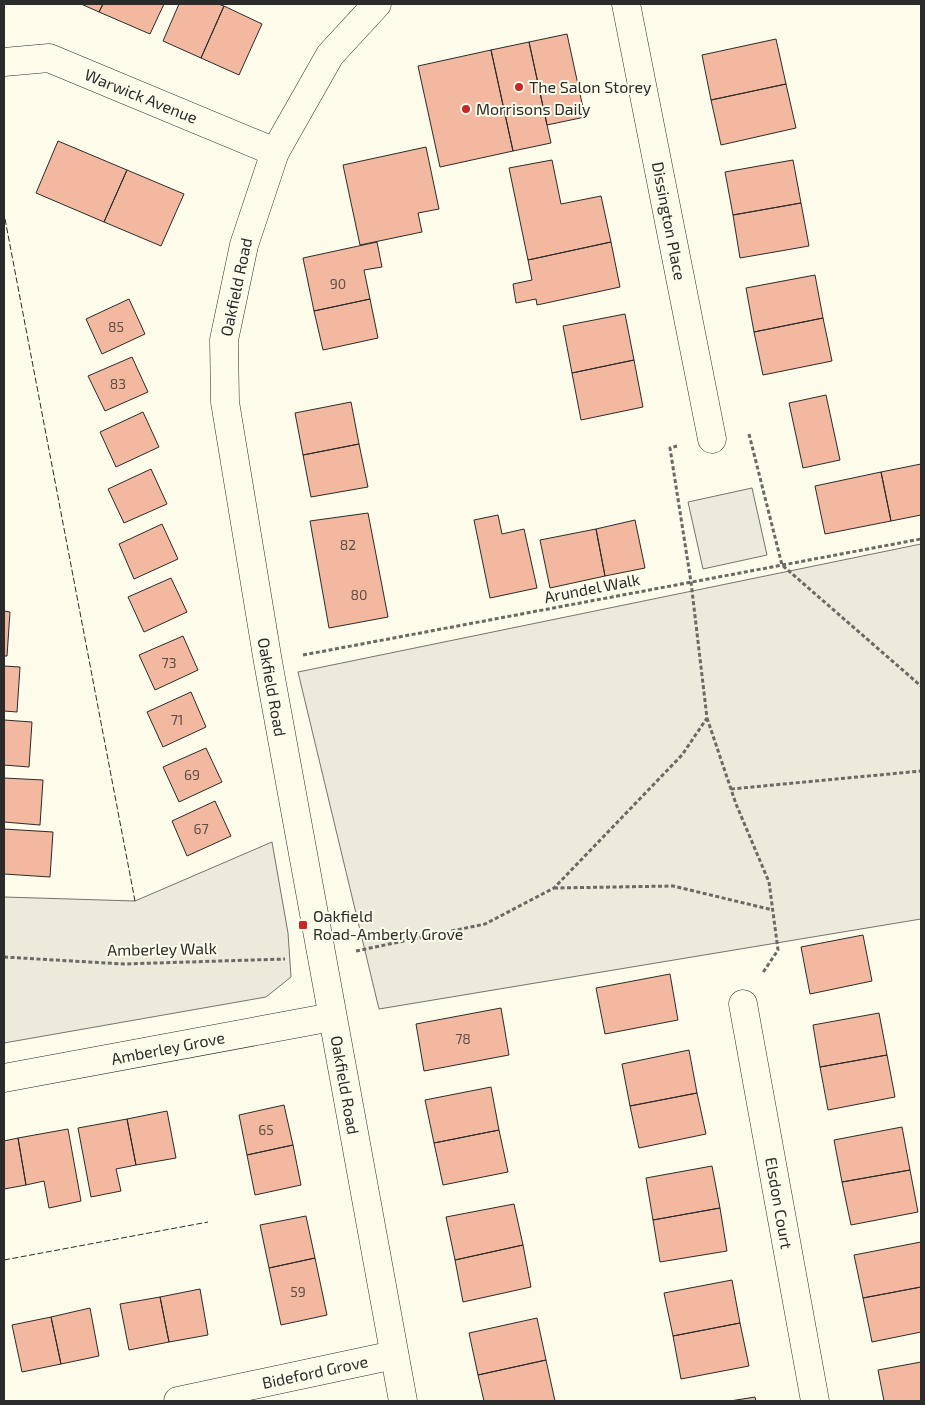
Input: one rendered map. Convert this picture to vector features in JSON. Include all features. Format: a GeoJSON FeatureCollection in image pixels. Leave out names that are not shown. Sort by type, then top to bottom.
{"type":"FeatureCollection","features":[{"type":"Feature","properties":{"kind":"street","name":"Oakfield Road"},"geometry":{"type":"LineString","coordinates":[[377,4],[330,55],[275,152],[244,244],[224,340],[225,402],[268,662],[402,1401]]}},
{"type":"Feature","properties":{"kind":"street","name":"Dissington Place"},"geometry":{"type":"LineString","coordinates":[[626,4],[712,439]]}},
{"type":"Feature","properties":{"kind":"street","name":"Warwick Avenue"},"geometry":{"type":"LineString","coordinates":[[4,62],[49,58],[275,152]]}},
{"type":"Feature","properties":{"kind":"street","name":"Elsdon Court"},"geometry":{"type":"LineString","coordinates":[[743,1004],[815,1401]]}},
{"type":"Feature","properties":{"kind":"street","name":"Amberley Grove"},"geometry":{"type":"LineString","coordinates":[[4,1078],[332,1017]]}},
{"type":"Feature","properties":{"kind":"street","name":"Bideford Grove"},"geometry":{"type":"LineString","coordinates":[[178,1401],[394,1355]]}},
{"type":"Feature","properties":{"kind":"path"},"geometry":{"type":"LineString","coordinates":[[743,1004],[778,950],[773,910],[769,882],[731,789],[707,718],[692,582],[670,448],[749,431],[782,566],[921,686]]}},
{"type":"Feature","properties":{"kind":"path","name":"Arundel Walk"},"geometry":{"type":"LineString","coordinates":[[268,662],[921,539]]}},
{"type":"Feature","properties":{"kind":"path"},"geometry":{"type":"LineString","coordinates":[[554,888],[682,755],[707,718]]}},
{"type":"Feature","properties":{"kind":"path"},"geometry":{"type":"LineString","coordinates":[[731,789],[921,771]]}},
{"type":"Feature","properties":{"kind":"path"},"geometry":{"type":"LineString","coordinates":[[554,888],[674,886],[773,910]]}},
{"type":"Feature","properties":{"kind":"path","name":"Amberley Walk"},"geometry":{"type":"LineString","coordinates":[[4,957],[124,964],[321,958],[485,924],[554,888]]}},
{"type":"Feature","properties":{"kind":"shaded area"},"geometry":{"type":"Polygon","coordinates":[[[752,488],[767,555],[703,569],[688,502],[752,488]]]}},
{"type":"Feature","properties":{"kind":"shaded area"},"geometry":{"type":"Polygon","coordinates":[[[921,544],[921,919],[379,1009],[298,672],[921,544]]]}},
{"type":"Feature","properties":{"kind":"shaded area"},"geometry":{"type":"Polygon","coordinates":[[[272,842],[288,933],[291,977],[266,997],[4,1043],[4,897],[135,901],[272,842]]]}},
{"type":"Feature","properties":{"kind":"building"},"geometry":{"type":"Polygon","coordinates":[[[81,4],[103,4],[99,12],[81,4]]]}},
{"type":"Feature","properties":{"kind":"building"},"geometry":{"type":"Polygon","coordinates":[[[103,4],[164,4],[150,34],[99,12],[103,4]]]}},
{"type":"Feature","properties":{"kind":"building"},"geometry":{"type":"Polygon","coordinates":[[[179,4],[218,4],[224,6],[201,58],[163,41],[179,4]]]}},
{"type":"Feature","properties":{"kind":"building"},"geometry":{"type":"Polygon","coordinates":[[[224,6],[262,24],[239,75],[201,58],[224,6]]]}},
{"type":"Feature","properties":{"kind":"building"},"geometry":{"type":"Polygon","coordinates":[[[567,34],[585,117],[547,125],[529,42],[567,34]]]}},
{"type":"Feature","properties":{"kind":"building"},"geometry":{"type":"Polygon","coordinates":[[[776,39],[786,84],[711,100],[702,55],[776,39]]]}},
{"type":"Feature","properties":{"kind":"building","name":"The Salon Storey"},"geometry":{"type":"Polygon","coordinates":[[[529,42],[551,143],[513,151],[491,50],[529,42]]]}},
{"type":"Feature","properties":{"kind":"building","name":"Morrisons Daily"},"geometry":{"type":"Polygon","coordinates":[[[491,50],[513,151],[440,167],[418,66],[491,50]]]}},
{"type":"Feature","properties":{"kind":"building"},"geometry":{"type":"Polygon","coordinates":[[[786,84],[796,128],[721,145],[711,100],[786,84]]]}},
{"type":"Feature","properties":{"kind":"building"},"geometry":{"type":"Polygon","coordinates":[[[58,141],[127,170],[104,222],[36,193],[58,141]]]}},
{"type":"Feature","properties":{"kind":"building"},"geometry":{"type":"Polygon","coordinates":[[[426,147],[439,209],[418,213],[422,232],[360,245],[343,165],[426,147]]]}},
{"type":"Feature","properties":{"kind":"building"},"geometry":{"type":"Polygon","coordinates":[[[552,160],[561,204],[601,196],[611,242],[528,260],[509,168],[552,160]]]}},
{"type":"Feature","properties":{"kind":"building"},"geometry":{"type":"Polygon","coordinates":[[[793,160],[801,203],[733,215],[725,172],[793,160]]]}},
{"type":"Feature","properties":{"kind":"building"},"geometry":{"type":"Polygon","coordinates":[[[127,170],[184,194],[161,246],[104,222],[127,170]]]}},
{"type":"Feature","properties":{"kind":"building"},"geometry":{"type":"Polygon","coordinates":[[[801,203],[809,246],[740,258],[733,215],[801,203]]]}},
{"type":"Feature","properties":{"kind":"building"},"geometry":{"type":"Polygon","coordinates":[[[377,242],[382,267],[364,270],[370,299],[314,311],[303,258],[377,242]]]}},
{"type":"Feature","properties":{"kind":"building"},"geometry":{"type":"Polygon","coordinates":[[[611,242],[620,287],[537,305],[536,299],[516,303],[513,284],[532,280],[528,260],[611,242]]]}},
{"type":"Feature","properties":{"kind":"building"},"geometry":{"type":"Polygon","coordinates":[[[815,275],[823,318],[754,332],[746,288],[815,275]]]}},
{"type":"Feature","properties":{"kind":"building"},"geometry":{"type":"Polygon","coordinates":[[[129,299],[145,334],[102,354],[86,319],[129,299]]]}},
{"type":"Feature","properties":{"kind":"building"},"geometry":{"type":"Polygon","coordinates":[[[370,299],[378,338],[323,350],[314,311],[370,299]]]}},
{"type":"Feature","properties":{"kind":"building"},"geometry":{"type":"Polygon","coordinates":[[[625,314],[634,360],[572,373],[563,326],[625,314]]]}},
{"type":"Feature","properties":{"kind":"building"},"geometry":{"type":"Polygon","coordinates":[[[823,318],[832,361],[763,375],[754,332],[823,318]]]}},
{"type":"Feature","properties":{"kind":"building"},"geometry":{"type":"Polygon","coordinates":[[[132,357],[148,392],[105,411],[88,376],[132,357]]]}},
{"type":"Feature","properties":{"kind":"building"},"geometry":{"type":"Polygon","coordinates":[[[634,360],[643,407],[581,420],[572,373],[634,360]]]}},
{"type":"Feature","properties":{"kind":"building"},"geometry":{"type":"Polygon","coordinates":[[[826,395],[840,460],[803,468],[789,403],[826,395]]]}},
{"type":"Feature","properties":{"kind":"building"},"geometry":{"type":"Polygon","coordinates":[[[351,402],[359,444],[303,455],[295,413],[351,402]]]}},
{"type":"Feature","properties":{"kind":"building"},"geometry":{"type":"Polygon","coordinates":[[[143,412],[159,447],[116,467],[100,432],[143,412]]]}},
{"type":"Feature","properties":{"kind":"building"},"geometry":{"type":"Polygon","coordinates":[[[359,444],[368,487],[311,497],[303,455],[359,444]]]}},
{"type":"Feature","properties":{"kind":"building"},"geometry":{"type":"Polygon","coordinates":[[[921,464],[921,515],[891,521],[881,472],[921,464]]]}},
{"type":"Feature","properties":{"kind":"building"},"geometry":{"type":"Polygon","coordinates":[[[151,469],[167,504],[124,523],[108,489],[151,469]]]}},
{"type":"Feature","properties":{"kind":"building"},"geometry":{"type":"Polygon","coordinates":[[[881,472],[891,521],[825,534],[815,486],[881,472]]]}},
{"type":"Feature","properties":{"kind":"building"},"geometry":{"type":"Polygon","coordinates":[[[368,513],[388,617],[329,628],[310,521],[368,513]]]}},
{"type":"Feature","properties":{"kind":"building"},"geometry":{"type":"Polygon","coordinates":[[[498,515],[502,534],[524,529],[537,588],[490,598],[474,520],[498,515]]]}},
{"type":"Feature","properties":{"kind":"building"},"geometry":{"type":"Polygon","coordinates":[[[635,520],[645,568],[605,576],[596,529],[635,520]]]}},
{"type":"Feature","properties":{"kind":"building"},"geometry":{"type":"Polygon","coordinates":[[[162,524],[178,559],[134,579],[119,544],[162,524]]]}},
{"type":"Feature","properties":{"kind":"building"},"geometry":{"type":"Polygon","coordinates":[[[596,529],[605,576],[550,588],[540,540],[596,529]]]}},
{"type":"Feature","properties":{"kind":"building"},"geometry":{"type":"Polygon","coordinates":[[[171,578],[187,612],[144,632],[128,597],[171,578]]]}},
{"type":"Feature","properties":{"kind":"building"},"geometry":{"type":"Polygon","coordinates":[[[4,611],[10,612],[7,656],[4,656],[4,611]]]}},
{"type":"Feature","properties":{"kind":"building"},"geometry":{"type":"Polygon","coordinates":[[[183,636],[198,670],[155,690],[139,655],[183,636]]]}},
{"type":"Feature","properties":{"kind":"building"},"geometry":{"type":"Polygon","coordinates":[[[4,666],[20,667],[17,712],[4,711],[4,666]]]}},
{"type":"Feature","properties":{"kind":"building"},"geometry":{"type":"Polygon","coordinates":[[[191,692],[206,727],[163,747],[147,712],[191,692]]]}},
{"type":"Feature","properties":{"kind":"building"},"geometry":{"type":"Polygon","coordinates":[[[4,720],[32,722],[29,767],[4,765],[4,720]]]}},
{"type":"Feature","properties":{"kind":"building"},"geometry":{"type":"Polygon","coordinates":[[[206,748],[222,782],[179,802],[163,767],[206,748]]]}},
{"type":"Feature","properties":{"kind":"building"},"geometry":{"type":"Polygon","coordinates":[[[4,778],[43,780],[40,825],[4,822],[4,778]]]}},
{"type":"Feature","properties":{"kind":"building"},"geometry":{"type":"Polygon","coordinates":[[[215,801],[231,836],[187,856],[172,821],[215,801]]]}},
{"type":"Feature","properties":{"kind":"building"},"geometry":{"type":"Polygon","coordinates":[[[4,829],[53,832],[50,877],[4,874],[4,829]]]}},
{"type":"Feature","properties":{"kind":"building"},"geometry":{"type":"Polygon","coordinates":[[[863,935],[872,981],[810,994],[801,947],[863,935]]]}},
{"type":"Feature","properties":{"kind":"building"},"geometry":{"type":"Polygon","coordinates":[[[670,974],[678,1020],[605,1034],[596,988],[670,974]]]}},
{"type":"Feature","properties":{"kind":"building"},"geometry":{"type":"Polygon","coordinates":[[[501,1008],[509,1055],[424,1071],[416,1024],[501,1008]]]}},
{"type":"Feature","properties":{"kind":"building"},"geometry":{"type":"Polygon","coordinates":[[[879,1013],[887,1055],[820,1067],[813,1025],[879,1013]]]}},
{"type":"Feature","properties":{"kind":"building"},"geometry":{"type":"Polygon","coordinates":[[[689,1050],[697,1093],[630,1106],[622,1064],[689,1050]]]}},
{"type":"Feature","properties":{"kind":"building"},"geometry":{"type":"Polygon","coordinates":[[[887,1055],[895,1097],[828,1110],[820,1067],[887,1055]]]}},
{"type":"Feature","properties":{"kind":"building"},"geometry":{"type":"Polygon","coordinates":[[[491,1087],[499,1130],[434,1143],[425,1100],[491,1087]]]}},
{"type":"Feature","properties":{"kind":"building"},"geometry":{"type":"Polygon","coordinates":[[[697,1093],[706,1134],[639,1148],[630,1106],[697,1093]]]}},
{"type":"Feature","properties":{"kind":"building"},"geometry":{"type":"Polygon","coordinates":[[[284,1105],[293,1145],[247,1155],[239,1115],[284,1105]]]}},
{"type":"Feature","properties":{"kind":"building"},"geometry":{"type":"Polygon","coordinates":[[[167,1111],[176,1158],[136,1165],[127,1119],[167,1111]]]}},
{"type":"Feature","properties":{"kind":"building"},"geometry":{"type":"Polygon","coordinates":[[[127,1119],[136,1165],[116,1169],[121,1191],[91,1197],[78,1128],[127,1119]]]}},
{"type":"Feature","properties":{"kind":"building"},"geometry":{"type":"Polygon","coordinates":[[[902,1127],[910,1170],[842,1182],[834,1140],[902,1127]]]}},
{"type":"Feature","properties":{"kind":"building"},"geometry":{"type":"Polygon","coordinates":[[[68,1129],[81,1201],[49,1208],[44,1181],[26,1185],[18,1138],[68,1129]]]}},
{"type":"Feature","properties":{"kind":"building"},"geometry":{"type":"Polygon","coordinates":[[[499,1130],[508,1172],[443,1185],[434,1143],[499,1130]]]}},
{"type":"Feature","properties":{"kind":"building"},"geometry":{"type":"Polygon","coordinates":[[[18,1138],[26,1185],[4,1189],[4,1141],[18,1138]]]}},
{"type":"Feature","properties":{"kind":"building"},"geometry":{"type":"Polygon","coordinates":[[[293,1145],[301,1185],[255,1195],[247,1155],[293,1145]]]}},
{"type":"Feature","properties":{"kind":"building"},"geometry":{"type":"Polygon","coordinates":[[[712,1166],[720,1208],[653,1220],[646,1178],[712,1166]]]}},
{"type":"Feature","properties":{"kind":"building"},"geometry":{"type":"Polygon","coordinates":[[[910,1170],[918,1212],[851,1225],[842,1182],[910,1170]]]}},
{"type":"Feature","properties":{"kind":"building"},"geometry":{"type":"Polygon","coordinates":[[[514,1204],[523,1245],[455,1260],[446,1217],[514,1204]]]}},
{"type":"Feature","properties":{"kind":"building"},"geometry":{"type":"Polygon","coordinates":[[[720,1208],[727,1251],[660,1262],[653,1220],[720,1208]]]}},
{"type":"Feature","properties":{"kind":"building"},"geometry":{"type":"Polygon","coordinates":[[[306,1216],[315,1258],[269,1268],[260,1225],[306,1216]]]}},
{"type":"Feature","properties":{"kind":"building"},"geometry":{"type":"Polygon","coordinates":[[[921,1242],[921,1287],[863,1298],[854,1255],[921,1242]]]}},
{"type":"Feature","properties":{"kind":"building"},"geometry":{"type":"Polygon","coordinates":[[[523,1245],[531,1287],[463,1302],[455,1260],[523,1245]]]}},
{"type":"Feature","properties":{"kind":"building"},"geometry":{"type":"Polygon","coordinates":[[[315,1258],[327,1315],[281,1325],[269,1268],[315,1258]]]}},
{"type":"Feature","properties":{"kind":"building"},"geometry":{"type":"Polygon","coordinates":[[[732,1280],[740,1323],[673,1336],[664,1293],[732,1280]]]}},
{"type":"Feature","properties":{"kind":"building"},"geometry":{"type":"Polygon","coordinates":[[[921,1287],[921,1332],[872,1342],[863,1298],[921,1287]]]}},
{"type":"Feature","properties":{"kind":"building"},"geometry":{"type":"Polygon","coordinates":[[[200,1289],[208,1335],[169,1342],[160,1297],[200,1289]]]}},
{"type":"Feature","properties":{"kind":"building"},"geometry":{"type":"Polygon","coordinates":[[[160,1297],[169,1342],[129,1350],[120,1304],[160,1297]]]}},
{"type":"Feature","properties":{"kind":"building"},"geometry":{"type":"Polygon","coordinates":[[[90,1308],[99,1356],[61,1364],[51,1317],[90,1308]]]}},
{"type":"Feature","properties":{"kind":"building"},"geometry":{"type":"Polygon","coordinates":[[[51,1317],[61,1364],[22,1372],[12,1325],[51,1317]]]}},
{"type":"Feature","properties":{"kind":"building"},"geometry":{"type":"Polygon","coordinates":[[[537,1318],[546,1360],[478,1375],[469,1333],[537,1318]]]}},
{"type":"Feature","properties":{"kind":"building"},"geometry":{"type":"Polygon","coordinates":[[[740,1323],[749,1366],[681,1379],[673,1336],[740,1323]]]}},
{"type":"Feature","properties":{"kind":"building"},"geometry":{"type":"Polygon","coordinates":[[[546,1360],[555,1401],[484,1401],[478,1375],[546,1360]]]}},
{"type":"Feature","properties":{"kind":"building"},"geometry":{"type":"Polygon","coordinates":[[[921,1362],[921,1401],[884,1401],[878,1370],[921,1362]]]}},
{"type":"Feature","properties":{"kind":"building"},"geometry":{"type":"Polygon","coordinates":[[[755,1397],[756,1401],[730,1401],[755,1397]]]}},
{"type":"Feature","properties":{"kind":"fence"},"geometry":{"type":"LineString","coordinates":[[5,219],[135,901]]}},
{"type":"Feature","properties":{"kind":"fence"},"geometry":{"type":"LineString","coordinates":[[4,1260],[208,1222]]}},
{"type":"Feature","properties":{"kind":"place","name":"The Salon Storey"},"geometry":{"type":"Point","coordinates":[519,87]}},
{"type":"Feature","properties":{"kind":"place","name":"Morrisons Daily"},"geometry":{"type":"Point","coordinates":[466,109]}},
{"type":"Feature","properties":{"kind":"place","name":"Oakfield Road-Amberly Grove"},"geometry":{"type":"Point","coordinates":[303,925]}}]}
